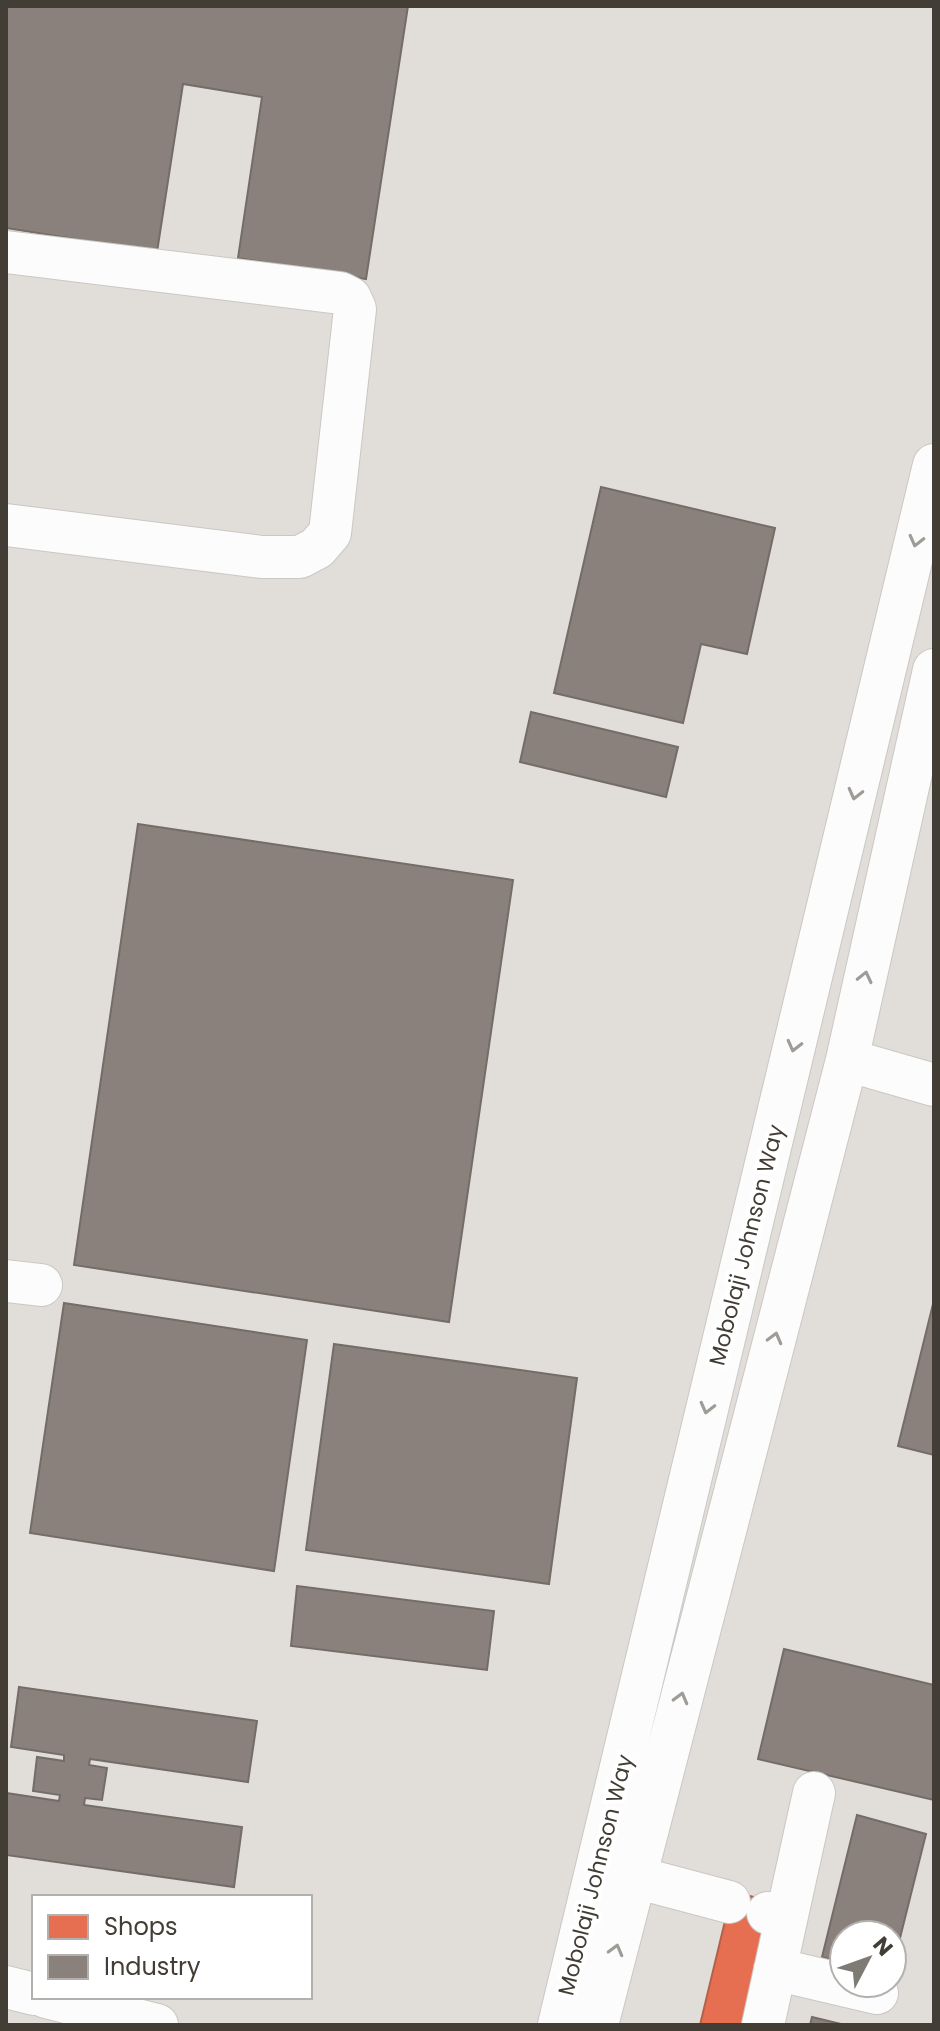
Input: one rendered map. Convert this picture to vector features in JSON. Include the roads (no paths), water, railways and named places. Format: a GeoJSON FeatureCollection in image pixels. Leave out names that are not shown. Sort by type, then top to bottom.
{"type":"FeatureCollection","features":[{"type":"Feature","properties":{"kind":"street"},"geometry":{"type":"LineString","coordinates":[[6,252],[340,293],[350,298],[355,309],[337,493],[330,533],[317,548],[300,557],[262,557],[6,525]]}},
{"type":"Feature","properties":{"kind":"street","name":"Mobolaji Johnson Way"},"geometry":{"type":"LineString","coordinates":[[559,2025],[934,465]]}},
{"type":"Feature","properties":{"kind":"street","name":"Mobolaji Johnson Way"},"geometry":{"type":"LineString","coordinates":[[597,2025],[847,1060],[934,670]]}},
{"type":"Feature","properties":{"kind":"street"},"geometry":{"type":"LineString","coordinates":[[847,1060],[934,1085]]}},
{"type":"Feature","properties":{"kind":"street"},"geometry":{"type":"LineString","coordinates":[[763,2025],[775,1969],[761,1912],[814,1793]]}},
{"type":"Feature","properties":{"kind":"street"},"geometry":{"type":"LineString","coordinates":[[635,1877],[761,1912]]}},
{"type":"Feature","properties":{"kind":"street"},"geometry":{"type":"LineString","coordinates":[[775,1969],[828,1981]]}},
{"type":"Feature","properties":{"kind":"street"},"geometry":{"type":"LineString","coordinates":[[6,1987],[32,1994]]}},
{"type":"Feature","properties":{"kind":"street"},"geometry":{"type":"LineString","coordinates":[[54,1999],[157,2025]]}}]}
